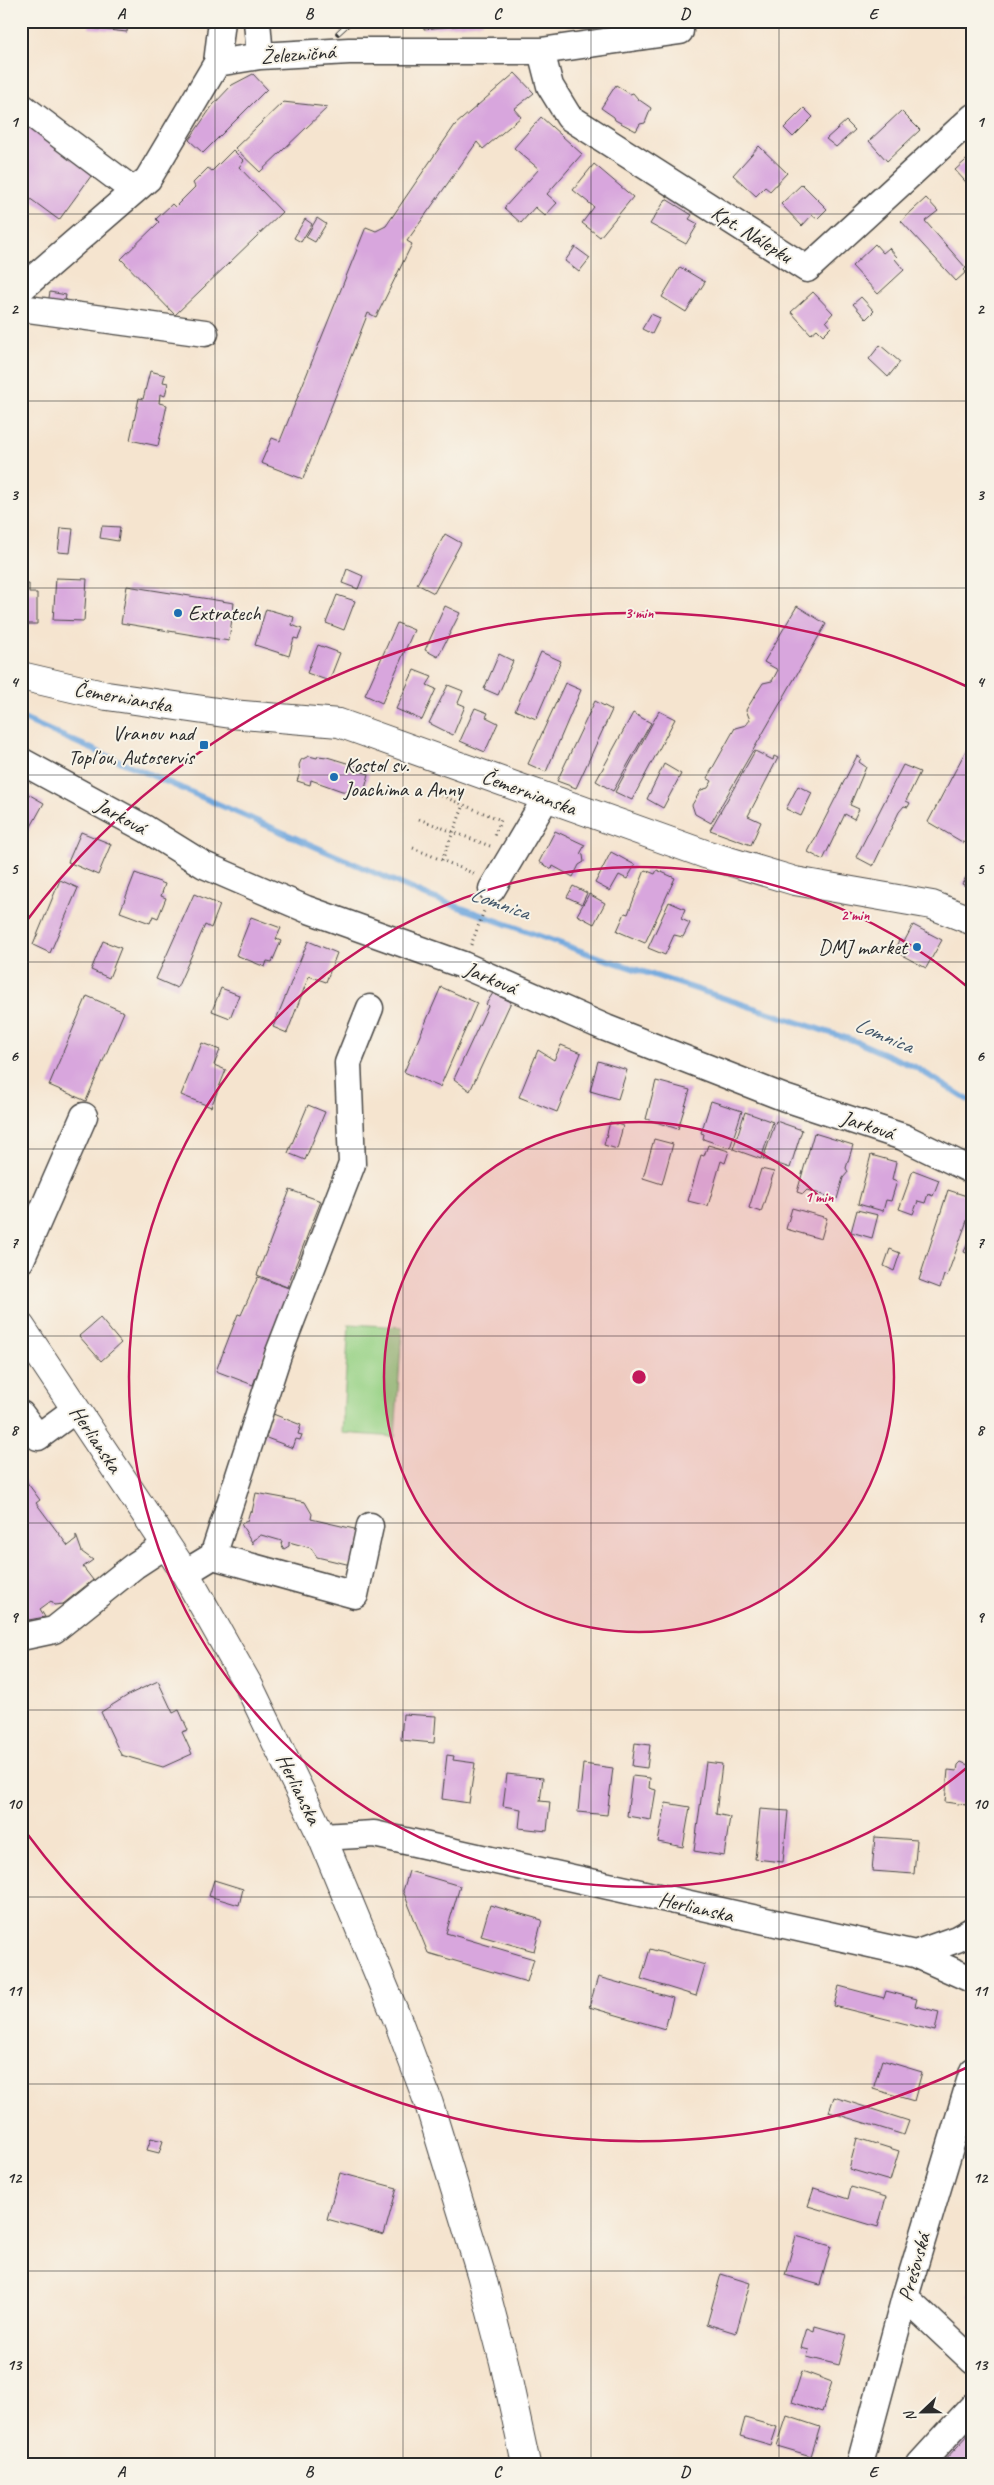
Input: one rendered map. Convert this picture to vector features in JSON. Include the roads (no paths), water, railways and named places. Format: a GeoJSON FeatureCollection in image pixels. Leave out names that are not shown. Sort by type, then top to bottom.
{"type":"FeatureCollection","features":[{"type":"Feature","properties":{"kind":"main road","name":"Čemernianska"},"geometry":{"type":"LineString","coordinates":[[21,676],[107,696],[231,714],[339,723],[705,854],[795,881],[932,905],[973,921]]}},
{"type":"Feature","properties":{"kind":"main road","name":"Herlianska"},"geometry":{"type":"LineString","coordinates":[[26,1342],[76,1409],[185,1573],[250,1688],[322,1837]]}},
{"type":"Feature","properties":{"kind":"main road"},"geometry":{"type":"LineString","coordinates":[[322,1837],[398,2021],[429,2104],[481,2274],[504,2362],[526,2464]]}},
{"type":"Feature","properties":{"kind":"street"},"geometry":{"type":"LineString","coordinates":[[21,289],[148,179],[217,62],[222,21]]}},
{"type":"Feature","properties":{"kind":"street"},"geometry":{"type":"LineString","coordinates":[[257,21],[260,56]]}},
{"type":"Feature","properties":{"kind":"street","name":"Železničná"},"geometry":{"type":"LineString","coordinates":[[217,62],[260,56],[349,51],[541,51],[680,31]]}},
{"type":"Feature","properties":{"kind":"street","name":"Kpt. Nálepku"},"geometry":{"type":"LineString","coordinates":[[541,51],[550,86],[569,117],[807,269],[973,117]]}},
{"type":"Feature","properties":{"kind":"street"},"geometry":{"type":"LineString","coordinates":[[21,106],[134,191]]}},
{"type":"Feature","properties":{"kind":"street"},"geometry":{"type":"LineString","coordinates":[[21,308],[205,333]]}},
{"type":"Feature","properties":{"kind":"street","name":"Jarková"},"geometry":{"type":"LineString","coordinates":[[21,761],[146,829],[204,865],[306,908],[463,965],[606,1028],[785,1098],[903,1136],[973,1171]]}},
{"type":"Feature","properties":{"kind":"street"},"geometry":{"type":"LineString","coordinates":[[486,878],[496,851],[546,798]]}},
{"type":"Feature","properties":{"kind":"street"},"geometry":{"type":"LineString","coordinates":[[185,1573],[213,1556],[278,1355],[352,1164],[348,1063],[370,1008]]}},
{"type":"Feature","properties":{"kind":"street"},"geometry":{"type":"LineString","coordinates":[[21,1260],[84,1116]]}},
{"type":"Feature","properties":{"kind":"street"},"geometry":{"type":"LineString","coordinates":[[21,1414],[38,1437],[76,1409]]}},
{"type":"Feature","properties":{"kind":"street"},"geometry":{"type":"LineString","coordinates":[[213,1556],[355,1595],[370,1526]]}},
{"type":"Feature","properties":{"kind":"street"},"geometry":{"type":"LineString","coordinates":[[21,1637],[54,1630],[134,1566],[166,1545]]}},
{"type":"Feature","properties":{"kind":"street","name":"Herlianska"},"geometry":{"type":"LineString","coordinates":[[322,1837],[374,1834],[915,1954],[973,1980]]}},
{"type":"Feature","properties":{"kind":"street"},"geometry":{"type":"LineString","coordinates":[[915,1954],[973,1930]]}},
{"type":"Feature","properties":{"kind":"street","name":"Prešovská"},"geometry":{"type":"LineString","coordinates":[[860,2464],[905,2297],[973,2071]]}},
{"type":"Feature","properties":{"kind":"street"},"geometry":{"type":"LineString","coordinates":[[905,2297],[973,2361]]}},
{"type":"Feature","properties":{"kind":"street"},"geometry":{"type":"LineString","coordinates":[[920,2464],[973,2406]]}},
{"type":"Feature","properties":{"kind":"waterway","name":"Lomnica"},"geometry":{"type":"LineString","coordinates":[[21,718],[428,896],[595,956],[855,1041],[915,1067],[973,1103]]}},
{"type":"Feature","properties":{"kind":"railway"},"geometry":{"type":"LineString","coordinates":[[338,33],[351,21]]}},
{"type":"Feature","properties":{"kind":"place","name":"Extratech"},"geometry":{"type":"Point","coordinates":[178,613]}},
{"type":"Feature","properties":{"kind":"place","name":"Vranov nad Topľou, Autoservis"},"geometry":{"type":"Point","coordinates":[204,745]}},
{"type":"Feature","properties":{"kind":"place","name":"Kostol sv. Joachima a Anny"},"geometry":{"type":"Point","coordinates":[334,777]}},
{"type":"Feature","properties":{"kind":"place","name":"DMJ market"},"geometry":{"type":"Point","coordinates":[917,947]}}]}
